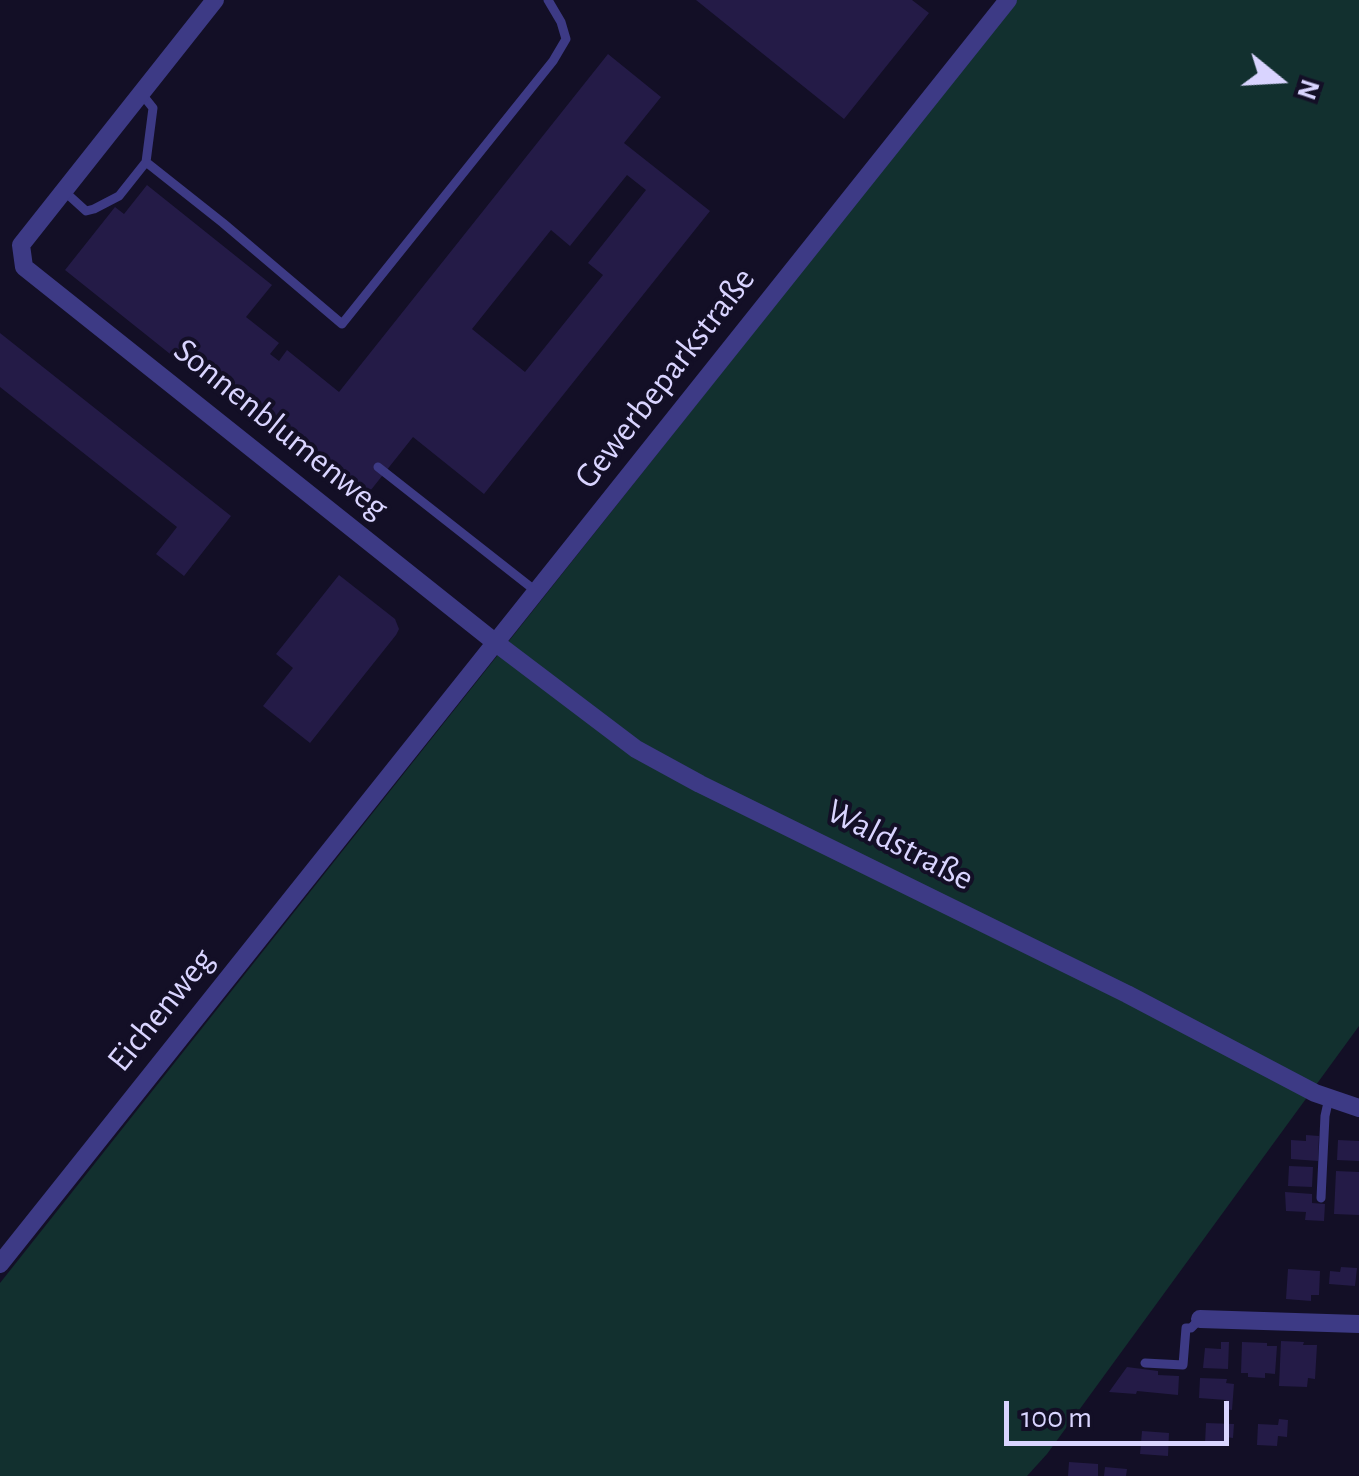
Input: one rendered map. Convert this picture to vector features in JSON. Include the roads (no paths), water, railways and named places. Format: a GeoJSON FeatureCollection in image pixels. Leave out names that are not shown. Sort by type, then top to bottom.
{"type":"FeatureCollection","features":[{"type":"Feature","properties":{"kind":"street"},"geometry":{"type":"LineString","coordinates":[[64,191],[215,0]]}},
{"type":"Feature","properties":{"kind":"street","name":"Gewerbeparkstraße"},"geometry":{"type":"LineString","coordinates":[[374,796],[1008,0]]}},
{"type":"Feature","properties":{"kind":"street","name":"Sonnenblumenweg"},"geometry":{"type":"LineString","coordinates":[[64,191],[21,246],[24,267],[496,643]]}},
{"type":"Feature","properties":{"kind":"street","name":"Waldstraße"},"geometry":{"type":"LineString","coordinates":[[496,643],[636,749],[700,784],[1127,994],[1290,1080],[1359,1108]]}},
{"type":"Feature","properties":{"kind":"street","name":"Eichenweg"},"geometry":{"type":"LineString","coordinates":[[0,1264],[374,796]]}},
{"type":"Feature","properties":{"kind":"street"},"geometry":{"type":"LineString","coordinates":[[1200,1319],[1359,1324]]}},
{"type":"Feature","properties":{"kind":"lane"},"geometry":{"type":"LineString","coordinates":[[146,162],[342,324],[566,40],[562,22],[548,0]]}},
{"type":"Feature","properties":{"kind":"lane"},"geometry":{"type":"LineString","coordinates":[[64,191],[86,211],[94,209],[119,196],[146,162],[153,108],[141,94]]}},
{"type":"Feature","properties":{"kind":"lane"},"geometry":{"type":"LineString","coordinates":[[378,467],[537,592]]}},
{"type":"Feature","properties":{"kind":"lane"},"geometry":{"type":"LineString","coordinates":[[1321,1198],[1329,1098]]}},
{"type":"Feature","properties":{"kind":"lane"},"geometry":{"type":"LineString","coordinates":[[1145,1363],[1183,1365],[1186,1328],[1200,1319]]}}]}
